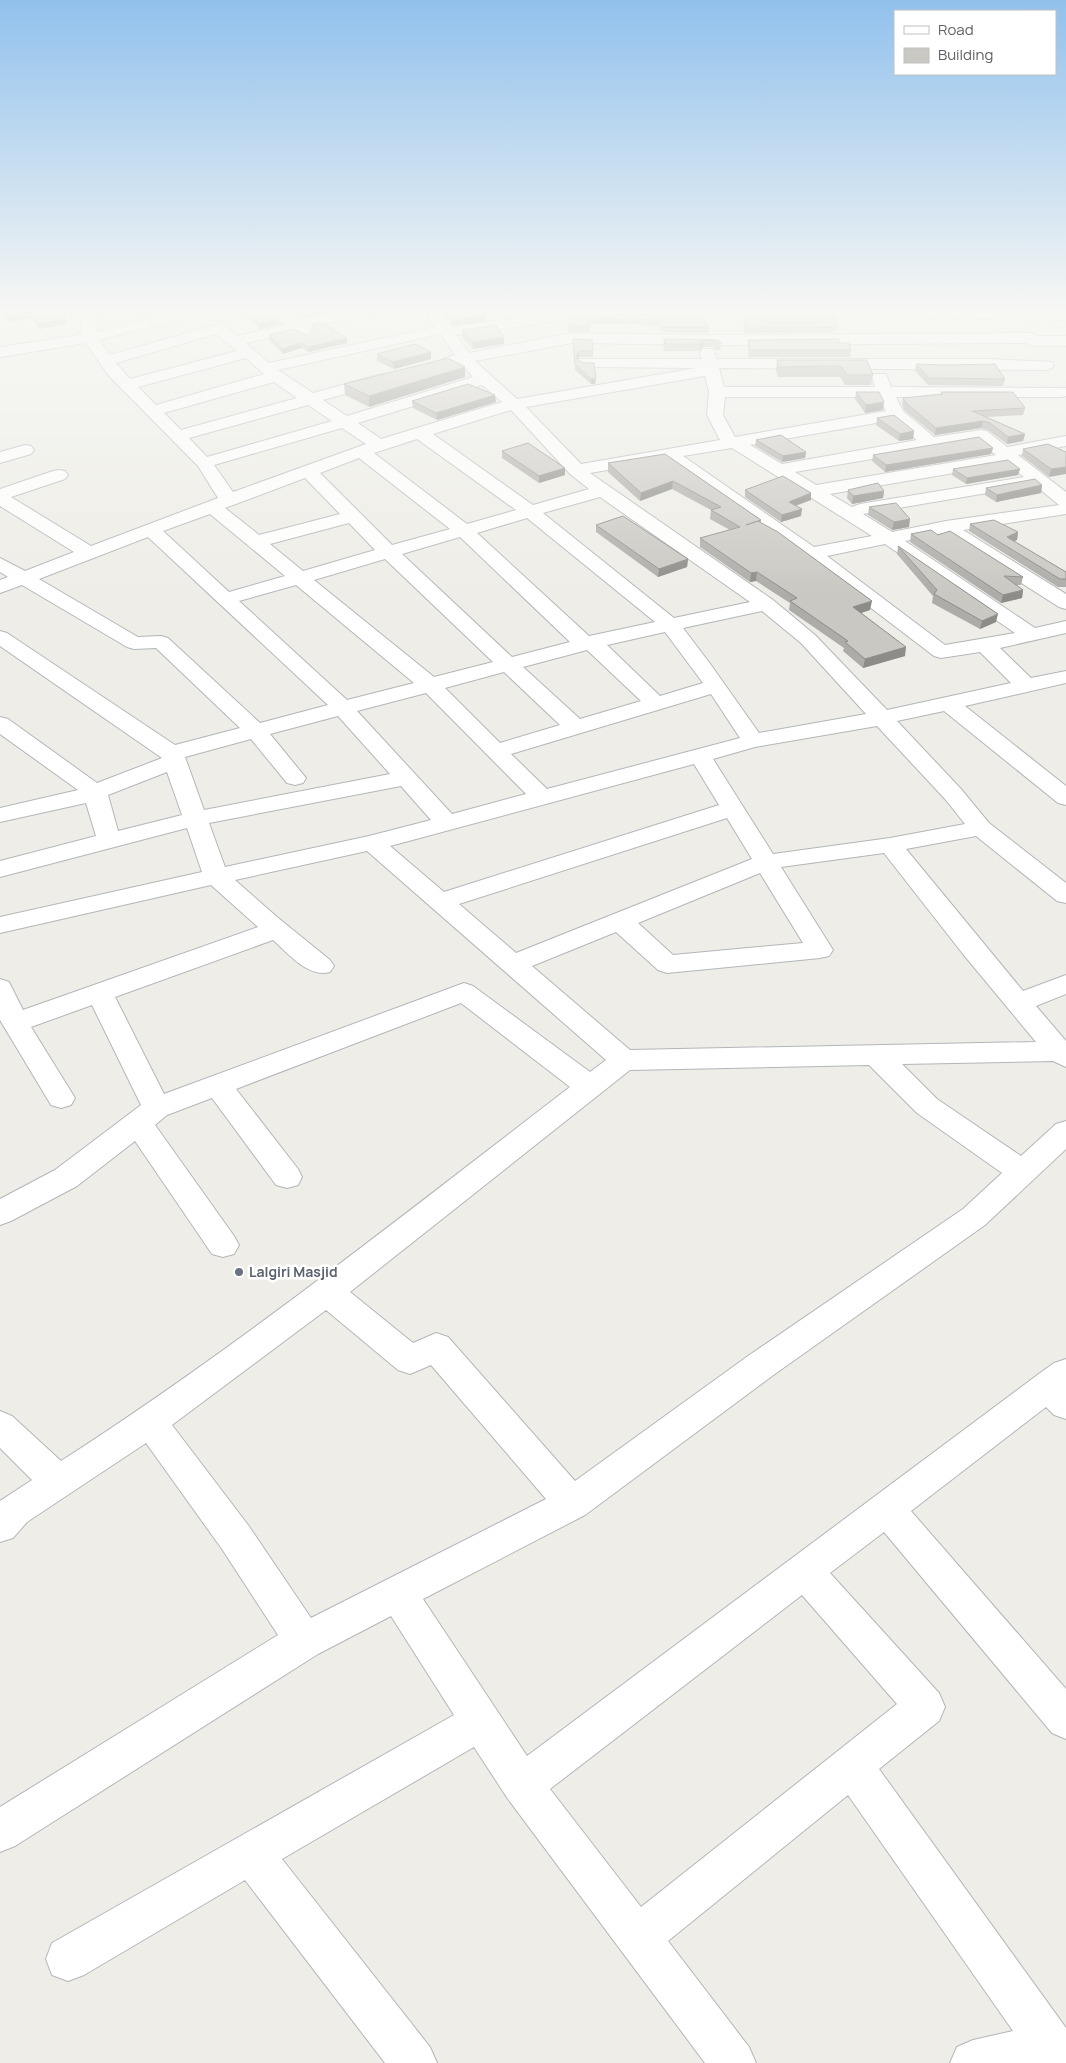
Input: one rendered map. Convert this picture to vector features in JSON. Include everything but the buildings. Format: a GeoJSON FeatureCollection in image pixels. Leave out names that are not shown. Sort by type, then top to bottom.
{"type":"FeatureCollection","features":[{"type":"Feature","properties":{"kind":"street"},"geometry":{"type":"LineString","coordinates":[[145,403],[204,463],[221,503],[256,542],[430,685],[542,797]]}},
{"type":"Feature","properties":{"kind":"street"},"geometry":{"type":"LineString","coordinates":[[152,411],[176,403]]}},
{"type":"Feature","properties":{"kind":"street"},"geometry":{"type":"LineString","coordinates":[[177,436],[290,403]]}},
{"type":"Feature","properties":{"kind":"street"},"geometry":{"type":"LineString","coordinates":[[316,403],[345,422],[371,448],[656,704]]}},
{"type":"Feature","properties":{"kind":"street"},"geometry":{"type":"LineString","coordinates":[[204,463],[406,403]]}},
{"type":"Feature","properties":{"kind":"street"},"geometry":{"type":"LineString","coordinates":[[0,587],[371,448],[518,403]]}},
{"type":"Feature","properties":{"kind":"street"},"geometry":{"type":"LineString","coordinates":[[717,403],[716,415],[732,442],[890,539],[1032,635]]}},
{"type":"Feature","properties":{"kind":"street"},"geometry":{"type":"LineString","coordinates":[[891,403],[896,414],[930,443]]}},
{"type":"Feature","properties":{"kind":"street"},"geometry":{"type":"LineString","coordinates":[[514,404],[586,479],[766,604],[808,638],[953,794],[981,828],[1066,895]]}},
{"type":"Feature","properties":{"kind":"street"},"geometry":{"type":"LineString","coordinates":[[576,470],[896,414]]}},
{"type":"Feature","properties":{"kind":"street"},"geometry":{"type":"LineString","coordinates":[[420,433],[530,511],[669,624],[716,686],[753,741]]}},
{"type":"Feature","properties":{"kind":"street"},"geometry":{"type":"LineString","coordinates":[[779,470],[981,435],[1066,501]]}},
{"type":"Feature","properties":{"kind":"street"},"geometry":{"type":"LineString","coordinates":[[813,492],[1007,455],[1066,441]]}},
{"type":"Feature","properties":{"kind":"street"},"geometry":{"type":"LineString","coordinates":[[0,458],[25,450]]}},
{"type":"Feature","properties":{"kind":"street"},"geometry":{"type":"LineString","coordinates":[[668,454],[811,553],[941,652],[985,645],[1066,627]]}},
{"type":"Feature","properties":{"kind":"street"},"geometry":{"type":"LineString","coordinates":[[308,471],[387,551],[576,728]]}},
{"type":"Feature","properties":{"kind":"street"},"geometry":{"type":"LineString","coordinates":[[0,497],[60,475]]}},
{"type":"Feature","properties":{"kind":"street"},"geometry":{"type":"LineString","coordinates":[[845,512],[1066,479]]}},
{"type":"Feature","properties":{"kind":"street"},"geometry":{"type":"LineString","coordinates":[[225,598],[602,491]]}},
{"type":"Feature","properties":{"kind":"street"},"geometry":{"type":"LineString","coordinates":[[0,497],[89,553]]}},
{"type":"Feature","properties":{"kind":"street"},"geometry":{"type":"LineString","coordinates":[[811,553],[946,527],[1066,509]]}},
{"type":"Feature","properties":{"kind":"street"},"geometry":{"type":"LineString","coordinates":[[256,542],[352,516]]}},
{"type":"Feature","properties":{"kind":"street"},"geometry":{"type":"LineString","coordinates":[[946,527],[1066,603]]}},
{"type":"Feature","properties":{"kind":"street"},"geometry":{"type":"LineString","coordinates":[[150,530],[344,708],[447,823]]}},
{"type":"Feature","properties":{"kind":"street"},"geometry":{"type":"LineString","coordinates":[[0,564],[134,643],[161,642],[256,731],[295,778]]}},
{"type":"Feature","properties":{"kind":"street"},"geometry":{"type":"LineString","coordinates":[[0,815],[75,799],[173,757],[256,731],[588,643],[766,604]]}},
{"type":"Feature","properties":{"kind":"street"},"geometry":{"type":"LineString","coordinates":[[0,637],[173,757],[216,876],[276,930],[321,966]]}},
{"type":"Feature","properties":{"kind":"street"},"geometry":{"type":"LineString","coordinates":[[985,645],[1026,686]]}},
{"type":"Feature","properties":{"kind":"street"},"geometry":{"type":"LineString","coordinates":[[0,925],[372,843],[753,741],[882,718],[1057,679],[1066,695]]}},
{"type":"Feature","properties":{"kind":"street"},"geometry":{"type":"LineString","coordinates":[[496,751],[716,686]]}},
{"type":"Feature","properties":{"kind":"street"},"geometry":{"type":"LineString","coordinates":[[948,704],[1066,798]]}},
{"type":"Feature","properties":{"kind":"street"},"geometry":{"type":"LineString","coordinates":[[0,724],[95,792],[109,840]]}},
{"type":"Feature","properties":{"kind":"street"},"geometry":{"type":"LineString","coordinates":[[621,922],[667,964],[820,950],[700,755]]}},
{"type":"Feature","properties":{"kind":"street"},"geometry":{"type":"LineString","coordinates":[[0,869],[196,819],[407,778]]}},
{"type":"Feature","properties":{"kind":"street"},"geometry":{"type":"LineString","coordinates":[[440,902],[733,808]]}},
{"type":"Feature","properties":{"kind":"street"},"geometry":{"type":"LineString","coordinates":[[513,964],[766,862],[890,845],[981,828]]}},
{"type":"Feature","properties":{"kind":"street"},"geometry":{"type":"LineString","coordinates":[[372,843],[624,1060]]}},
{"type":"Feature","properties":{"kind":"street"},"geometry":{"type":"LineString","coordinates":[[890,845],[972,948],[1062,1054]]}},
{"type":"Feature","properties":{"kind":"street"},"geometry":{"type":"LineString","coordinates":[[15,1023],[276,930]]}},
{"type":"Feature","properties":{"kind":"street"},"geometry":{"type":"LineString","coordinates":[[1018,1003],[1066,984]]}},
{"type":"Feature","properties":{"kind":"street"},"geometry":{"type":"LineString","coordinates":[[0,988],[15,1023],[61,1098]]}},
{"type":"Feature","properties":{"kind":"street"},"geometry":{"type":"LineString","coordinates":[[0,1213],[66,1178],[148,1115],[216,1085],[464,992],[590,1087]]}},
{"type":"Feature","properties":{"kind":"street"},"geometry":{"type":"LineString","coordinates":[[100,993],[148,1115],[223,1245]]}},
{"type":"Feature","properties":{"kind":"street"},"geometry":{"type":"LineString","coordinates":[[0,1526],[14,1511],[150,1422],[327,1292],[624,1060],[876,1055],[1062,1054]]}},
{"type":"Feature","properties":{"kind":"street"},"geometry":{"type":"LineString","coordinates":[[876,1055],[927,1106],[1023,1172]]}},
{"type":"Feature","properties":{"kind":"street"},"geometry":{"type":"LineString","coordinates":[[216,1085],[287,1177]]}},
{"type":"Feature","properties":{"kind":"street"},"geometry":{"type":"LineString","coordinates":[[0,1831],[304,1641],[572,1504],[760,1366],[974,1217],[1066,1132]]}},
{"type":"Feature","properties":{"kind":"street"},"geometry":{"type":"LineString","coordinates":[[327,1292],[410,1360],[436,1347],[572,1504]]}},
{"type":"Feature","properties":{"kind":"street"},"geometry":{"type":"LineString","coordinates":[[522,1784],[887,1509],[1060,1388]]}},
{"type":"Feature","properties":{"kind":"street"},"geometry":{"type":"LineString","coordinates":[[150,1422],[235,1537],[304,1641]]}},
{"type":"Feature","properties":{"kind":"street"},"geometry":{"type":"LineString","coordinates":[[0,1426],[58,1482]]}},
{"type":"Feature","properties":{"kind":"street"},"geometry":{"type":"LineString","coordinates":[[887,1509],[1066,1719]]}},
{"type":"Feature","properties":{"kind":"street"},"geometry":{"type":"LineString","coordinates":[[638,1938],[925,1707],[804,1571]]}},
{"type":"Feature","properties":{"kind":"street"},"geometry":{"type":"LineString","coordinates":[[398,1593],[522,1784],[733,2063]]}},
{"type":"Feature","properties":{"kind":"street"},"geometry":{"type":"LineString","coordinates":[[68,1959],[480,1721]]}},
{"type":"Feature","properties":{"kind":"street"},"geometry":{"type":"LineString","coordinates":[[852,1766],[1051,2046],[973,2063]]}},
{"type":"Feature","properties":{"kind":"street"},"geometry":{"type":"LineString","coordinates":[[251,1854],[414,2063]]}},
{"type":"Feature","properties":{"kind":"place","name":"Lalgiri Masjid"},"geometry":{"type":"Point","coordinates":[239,1272]}}]}
